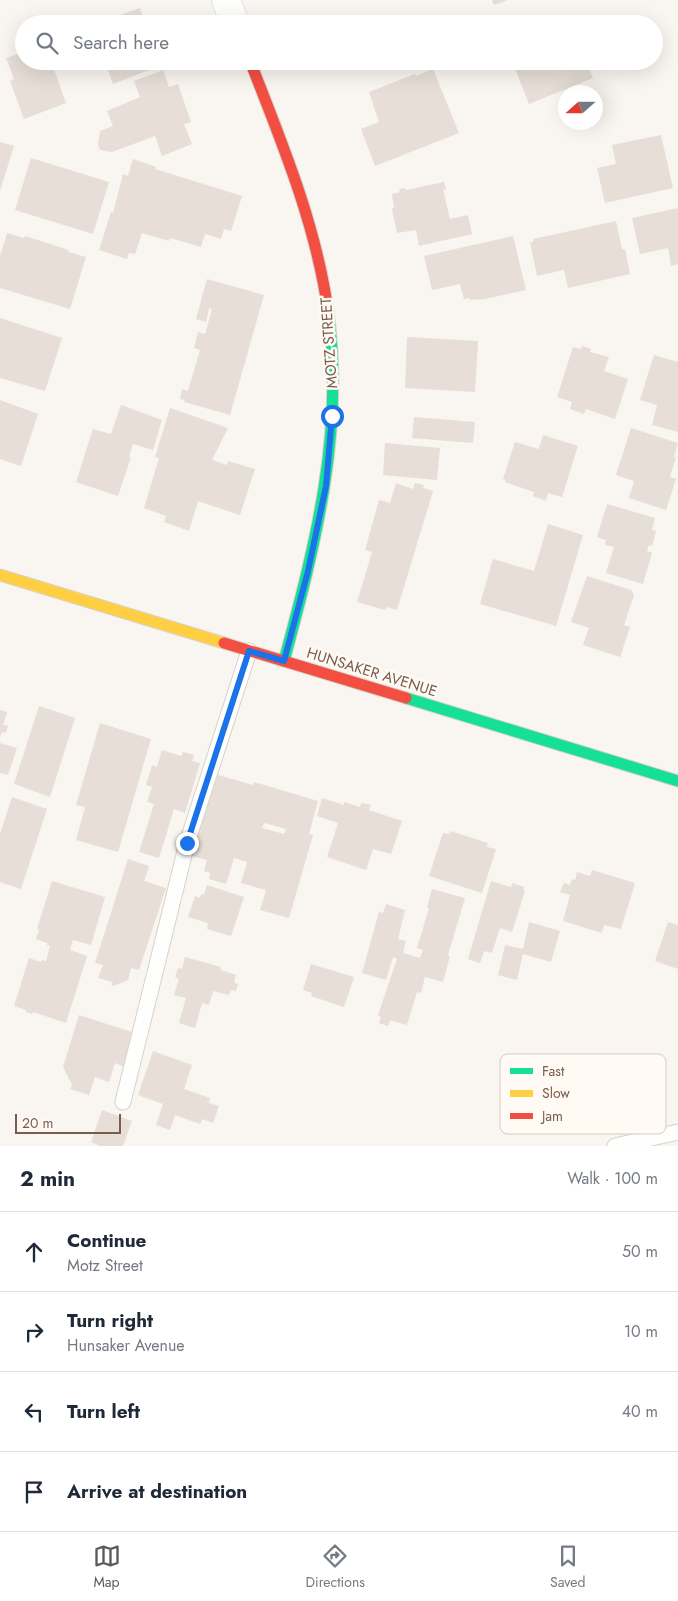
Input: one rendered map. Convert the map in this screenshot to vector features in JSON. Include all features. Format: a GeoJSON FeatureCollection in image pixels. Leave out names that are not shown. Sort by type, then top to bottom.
{"type":"FeatureCollection","features":[{"type":"Feature","properties":{"kind":"street"},"geometry":{"type":"LineString","coordinates":[[226,0],[232,15]]}},
{"type":"Feature","properties":{"kind":"street","name":"MOTZ STREET"},"geometry":{"type":"LineString","coordinates":[[254,70],[289,161],[304,209],[325,288],[331,341],[332,416],[326,486],[308,571],[284,661]]}},
{"type":"Feature","properties":{"kind":"street","name":"HUNSAKER AVENUE"},"geometry":{"type":"LineString","coordinates":[[0,575],[678,781]]}},
{"type":"Feature","properties":{"kind":"lane"},"geometry":{"type":"LineString","coordinates":[[123,1102],[187,843],[249,651]]}},
{"type":"Feature","properties":{"kind":"lane"},"geometry":{"type":"LineString","coordinates":[[615,1146],[678,1132]]}},
{"type":"Feature","properties":{"kind":"building"},"geometry":{"type":"Polygon","coordinates":[[[492,0],[508,0],[494,5],[492,0]]]}},
{"type":"Feature","properties":{"kind":"building"},"geometry":{"type":"Polygon","coordinates":[[[140,8],[142,15],[120,15],[140,8]]]}},
{"type":"Feature","properties":{"kind":"building"},"geometry":{"type":"Polygon","coordinates":[[[15,55],[15,70],[54,70],[66,103],[24,119],[10,81],[14,79],[6,58],[15,55]]]}},
{"type":"Feature","properties":{"kind":"building"},"geometry":{"type":"Polygon","coordinates":[[[108,70],[149,70],[113,84],[108,70]]]}},
{"type":"Feature","properties":{"kind":"building"},"geometry":{"type":"Polygon","coordinates":[[[163,70],[169,87],[178,84],[191,122],[184,124],[192,144],[162,156],[155,136],[112,152],[100,150],[98,144],[100,131],[113,126],[107,111],[140,97],[134,81],[163,70]]]}},
{"type":"Feature","properties":{"kind":"building"},"geometry":{"type":"Polygon","coordinates":[[[433,70],[459,133],[375,166],[361,129],[379,122],[369,92],[415,74],[416,76],[433,70]]]}},
{"type":"Feature","properties":{"kind":"building"},"geometry":{"type":"Polygon","coordinates":[[[516,70],[590,70],[593,78],[576,85],[558,85],[558,92],[529,104],[516,70]]]}},
{"type":"Feature","properties":{"kind":"building"},"geometry":{"type":"Polygon","coordinates":[[[661,135],[673,188],[605,203],[597,168],[616,164],[612,145],[661,135]]]}},
{"type":"Feature","properties":{"kind":"building"},"geometry":{"type":"Polygon","coordinates":[[[0,142],[14,146],[0,191],[0,142]]]}},
{"type":"Feature","properties":{"kind":"building"},"geometry":{"type":"Polygon","coordinates":[[[31,158],[109,182],[93,234],[15,210],[31,158]]]}},
{"type":"Feature","properties":{"kind":"building"},"geometry":{"type":"Polygon","coordinates":[[[133,159],[156,167],[155,169],[242,196],[231,231],[224,229],[221,239],[205,234],[201,247],[170,238],[169,241],[142,233],[135,254],[129,253],[127,259],[99,250],[111,212],[113,213],[123,174],[128,176],[133,159]]]}},
{"type":"Feature","properties":{"kind":"building"},"geometry":{"type":"Polygon","coordinates":[[[444,182],[446,189],[443,190],[450,219],[468,215],[472,234],[419,246],[416,230],[397,233],[392,209],[394,208],[392,194],[400,192],[399,189],[405,188],[406,190],[444,182]]]}},
{"type":"Feature","properties":{"kind":"building"},"geometry":{"type":"Polygon","coordinates":[[[678,208],[678,264],[671,266],[668,248],[640,254],[632,218],[678,208]]]}},
{"type":"Feature","properties":{"kind":"building"},"geometry":{"type":"Polygon","coordinates":[[[616,221],[622,249],[625,249],[630,274],[568,288],[564,270],[537,276],[530,242],[533,242],[533,239],[616,221]]]}},
{"type":"Feature","properties":{"kind":"building"},"geometry":{"type":"Polygon","coordinates":[[[7,233],[24,238],[25,236],[86,257],[70,309],[0,288],[0,256],[7,233]]]}},
{"type":"Feature","properties":{"kind":"building"},"geometry":{"type":"Polygon","coordinates":[[[513,236],[526,290],[485,299],[470,300],[470,298],[464,299],[460,284],[432,290],[424,256],[513,236]]]}},
{"type":"Feature","properties":{"kind":"building"},"geometry":{"type":"Polygon","coordinates":[[[207,279],[264,295],[230,415],[184,402],[185,400],[180,399],[182,389],[188,391],[200,350],[194,348],[198,332],[205,334],[212,309],[209,308],[206,322],[196,319],[207,279]]]}},
{"type":"Feature","properties":{"kind":"building"},"geometry":{"type":"Polygon","coordinates":[[[0,318],[62,338],[45,391],[0,378],[0,318]]]}},
{"type":"Feature","properties":{"kind":"building"},"geometry":{"type":"Polygon","coordinates":[[[407,337],[478,341],[475,392],[405,388],[407,337]]]}},
{"type":"Feature","properties":{"kind":"building"},"geometry":{"type":"Polygon","coordinates":[[[582,346],[591,349],[590,352],[609,357],[604,371],[628,379],[615,419],[586,409],[584,414],[570,409],[572,402],[557,397],[573,347],[581,349],[582,346]]]}},
{"type":"Feature","properties":{"kind":"building"},"geometry":{"type":"Polygon","coordinates":[[[654,355],[678,362],[678,432],[652,425],[657,405],[640,400],[654,355]]]}},
{"type":"Feature","properties":{"kind":"building"},"geometry":{"type":"Polygon","coordinates":[[[0,400],[38,414],[21,466],[0,459],[0,400]]]}},
{"type":"Feature","properties":{"kind":"building"},"geometry":{"type":"Polygon","coordinates":[[[121,405],[162,420],[153,450],[133,444],[129,457],[131,457],[118,496],[76,482],[93,429],[111,434],[121,405]]]}},
{"type":"Feature","properties":{"kind":"building"},"geometry":{"type":"Polygon","coordinates":[[[170,408],[228,428],[212,460],[227,465],[228,461],[255,469],[240,515],[198,501],[189,531],[164,522],[166,516],[144,508],[159,458],[155,457],[170,408]]]}},
{"type":"Feature","properties":{"kind":"building"},"geometry":{"type":"Polygon","coordinates":[[[414,417],[475,422],[473,443],[412,438],[414,417]]]}},
{"type":"Feature","properties":{"kind":"building"},"geometry":{"type":"Polygon","coordinates":[[[631,428],[678,443],[670,477],[676,479],[666,510],[629,498],[634,481],[616,475],[631,428]]]}},
{"type":"Feature","properties":{"kind":"building"},"geometry":{"type":"Polygon","coordinates":[[[543,435],[578,446],[562,497],[548,493],[546,501],[533,496],[534,492],[505,482],[506,480],[503,479],[515,442],[539,449],[543,435]]]}},
{"type":"Feature","properties":{"kind":"building"},"geometry":{"type":"Polygon","coordinates":[[[385,443],[440,448],[437,480],[383,475],[385,443]]]}},
{"type":"Feature","properties":{"kind":"building"},"geometry":{"type":"Polygon","coordinates":[[[396,483],[413,489],[415,483],[424,485],[423,488],[433,491],[397,610],[387,607],[385,610],[357,602],[372,552],[365,550],[379,500],[390,503],[396,483]]]}},
{"type":"Feature","properties":{"kind":"building"},"geometry":{"type":"Polygon","coordinates":[[[607,504],[655,518],[652,530],[656,531],[652,546],[649,545],[647,551],[652,553],[643,584],[606,573],[614,547],[605,545],[606,540],[597,537],[607,504]]]}},
{"type":"Feature","properties":{"kind":"building"},"geometry":{"type":"Polygon","coordinates":[[[548,524],[583,535],[556,626],[480,604],[493,559],[534,571],[548,524]]]}},
{"type":"Feature","properties":{"kind":"building"},"geometry":{"type":"Polygon","coordinates":[[[587,576],[631,590],[634,595],[624,625],[630,627],[620,657],[583,645],[589,628],[571,622],[587,576]]]}},
{"type":"Feature","properties":{"kind":"building"},"geometry":{"type":"Polygon","coordinates":[[[39,706],[75,718],[50,797],[14,784],[39,706]]]}},
{"type":"Feature","properties":{"kind":"building"},"geometry":{"type":"Polygon","coordinates":[[[0,710],[7,712],[3,725],[8,726],[6,733],[2,732],[0,737],[0,710]]]}},
{"type":"Feature","properties":{"kind":"building"},"geometry":{"type":"Polygon","coordinates":[[[100,723],[151,739],[118,852],[76,840],[85,807],[76,805],[100,723]]]}},
{"type":"Feature","properties":{"kind":"building"},"geometry":{"type":"Polygon","coordinates":[[[0,743],[17,748],[8,775],[0,773],[0,743]]]}},
{"type":"Feature","properties":{"kind":"building"},"geometry":{"type":"Polygon","coordinates":[[[162,750],[181,756],[183,752],[194,755],[192,761],[200,763],[185,813],[174,809],[159,858],[139,852],[154,804],[147,802],[152,787],[146,785],[152,765],[157,767],[162,750]]]}},
{"type":"Feature","properties":{"kind":"building"},"geometry":{"type":"Polygon","coordinates":[[[211,773],[253,785],[254,782],[318,801],[309,834],[313,835],[289,918],[260,910],[266,890],[241,883],[247,862],[234,858],[226,884],[209,879],[210,873],[204,871],[207,860],[188,855],[211,773]],[[264,823],[262,828],[284,834],[286,829],[264,823]]]}},
{"type":"Feature","properties":{"kind":"building"},"geometry":{"type":"Polygon","coordinates":[[[12,797],[47,809],[21,889],[0,882],[0,834],[12,797]]]}},
{"type":"Feature","properties":{"kind":"building"},"geometry":{"type":"Polygon","coordinates":[[[322,798],[344,805],[344,802],[360,807],[361,803],[371,805],[369,810],[402,821],[391,854],[373,849],[366,870],[327,857],[338,823],[317,816],[322,798]]]}},
{"type":"Feature","properties":{"kind":"building"},"geometry":{"type":"Polygon","coordinates":[[[450,831],[488,843],[487,847],[496,849],[482,893],[429,876],[443,833],[449,834],[450,831]]]}},
{"type":"Feature","properties":{"kind":"building"},"geometry":{"type":"Polygon","coordinates":[[[128,859],[149,866],[144,881],[166,888],[139,970],[131,968],[128,980],[114,986],[111,985],[113,982],[98,978],[103,965],[95,963],[128,859]]]}},
{"type":"Feature","properties":{"kind":"building"},"geometry":{"type":"Polygon","coordinates":[[[592,870],[635,883],[621,929],[604,925],[602,933],[563,921],[570,895],[560,892],[564,883],[570,885],[572,879],[575,880],[577,872],[590,876],[592,870]]]}},
{"type":"Feature","properties":{"kind":"building"},"geometry":{"type":"Polygon","coordinates":[[[52,881],[105,897],[91,945],[73,940],[70,950],[87,956],[66,1023],[33,1012],[32,1014],[14,1006],[29,958],[41,962],[42,960],[46,961],[50,946],[36,939],[39,929],[37,929],[52,881]]]}},
{"type":"Feature","properties":{"kind":"building"},"geometry":{"type":"Polygon","coordinates":[[[491,881],[511,887],[512,883],[524,887],[523,891],[525,891],[512,932],[500,928],[492,953],[484,951],[480,963],[468,959],[491,881]]]}},
{"type":"Feature","properties":{"kind":"building"},"geometry":{"type":"Polygon","coordinates":[[[207,885],[244,897],[231,936],[207,929],[208,923],[188,917],[195,896],[200,898],[201,894],[204,895],[207,885]]]}},
{"type":"Feature","properties":{"kind":"building"},"geometry":{"type":"Polygon","coordinates":[[[432,889],[465,898],[448,955],[450,956],[443,982],[425,977],[421,993],[417,992],[407,1025],[390,1020],[388,1026],[379,1023],[381,1017],[378,1015],[397,959],[393,957],[386,980],[362,973],[379,912],[383,913],[386,904],[405,910],[398,939],[406,941],[403,953],[420,958],[423,950],[417,948],[429,908],[427,907],[432,889]]]}},
{"type":"Feature","properties":{"kind":"building"},"geometry":{"type":"Polygon","coordinates":[[[529,922],[560,931],[551,962],[523,954],[517,980],[498,975],[505,945],[523,949],[529,922]]]}},
{"type":"Feature","properties":{"kind":"building"},"geometry":{"type":"Polygon","coordinates":[[[668,922],[678,925],[678,969],[655,961],[668,922]]]}},
{"type":"Feature","properties":{"kind":"building"},"geometry":{"type":"Polygon","coordinates":[[[185,957],[221,967],[221,970],[236,975],[234,982],[238,984],[236,991],[231,990],[229,995],[213,991],[209,1005],[202,1003],[195,1028],[179,1023],[186,998],[174,995],[179,979],[175,977],[178,968],[182,969],[185,957]]]}},
{"type":"Feature","properties":{"kind":"building"},"geometry":{"type":"Polygon","coordinates":[[[311,964],[354,977],[344,1007],[311,996],[312,993],[303,990],[311,964]]]}},
{"type":"Feature","properties":{"kind":"building"},"geometry":{"type":"Polygon","coordinates":[[[79,1015],[135,1033],[124,1067],[115,1063],[109,1082],[95,1077],[89,1095],[70,1089],[72,1085],[63,1067],[79,1015]]]}},
{"type":"Feature","properties":{"kind":"building"},"geometry":{"type":"Polygon","coordinates":[[[153,1051],[192,1065],[184,1089],[210,1098],[209,1103],[219,1106],[213,1123],[202,1119],[200,1124],[175,1115],[170,1130],[156,1125],[163,1104],[138,1095],[153,1051]]]}},
{"type":"Feature","properties":{"kind":"building"},"geometry":{"type":"Polygon","coordinates":[[[102,1110],[132,1121],[123,1146],[100,1146],[91,1142],[102,1110]]]}},
{"type":"Feature","properties":{"kind":"traffic: fast"},"geometry":{"type":"LineString","coordinates":[[284,661],[316,531],[330,444],[333,400],[328,311]]}},
{"type":"Feature","properties":{"kind":"traffic: fast"},"geometry":{"type":"LineString","coordinates":[[406,698],[678,781]]}},
{"type":"Feature","properties":{"kind":"traffic: slow"},"geometry":{"type":"LineString","coordinates":[[0,575],[224,643]]}},
{"type":"Feature","properties":{"kind":"traffic: jam"},"geometry":{"type":"LineString","coordinates":[[254,70],[286,153],[306,215],[323,279],[328,311]]}},
{"type":"Feature","properties":{"kind":"traffic: jam"},"geometry":{"type":"LineString","coordinates":[[224,643],[406,698]]}},
{"type":"Feature","properties":{"kind":"route"},"geometry":{"type":"LineString","coordinates":[[187,843],[249,651],[284,661],[308,571],[326,486],[332,416]]}}]}
